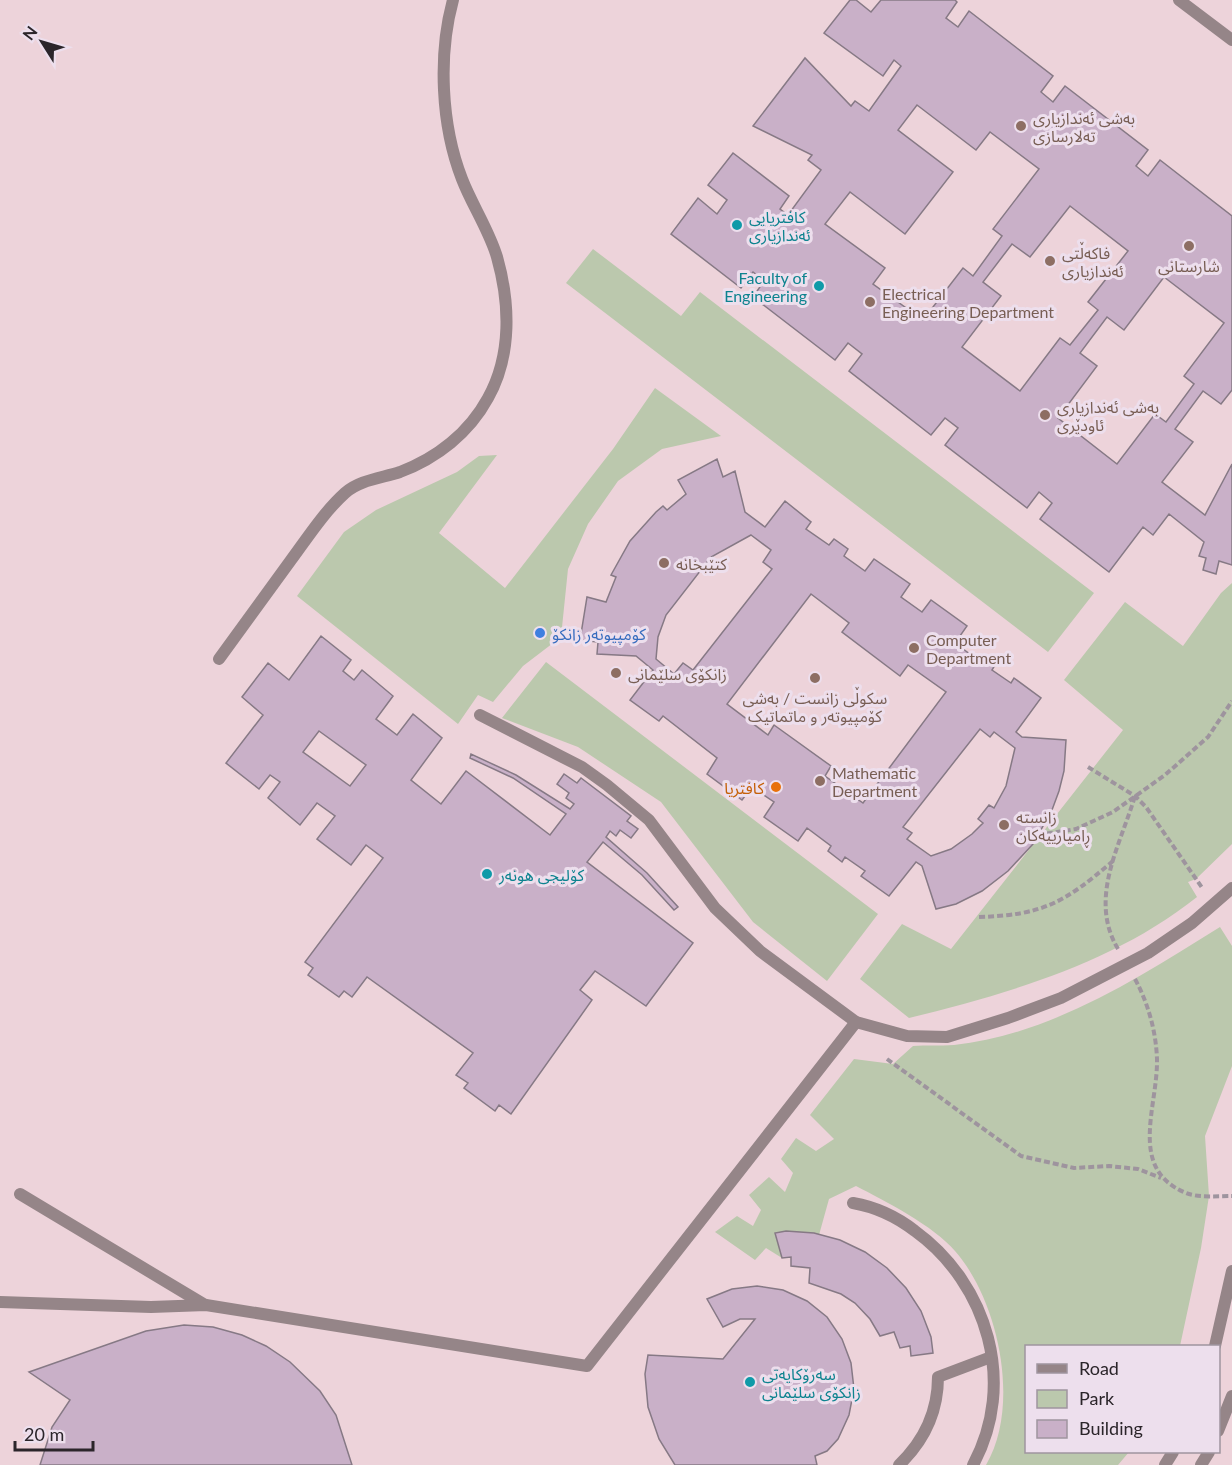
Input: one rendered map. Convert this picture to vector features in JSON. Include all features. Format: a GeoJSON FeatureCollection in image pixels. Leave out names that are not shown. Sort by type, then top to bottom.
{"type":"FeatureCollection","features":[{"type":"Feature","properties":{"kind":"street"},"geometry":{"type":"LineString","coordinates":[[219,658],[318,523],[347,491],[360,484],[400,472],[441,451],[467,428],[478,414],[496,379],[506,339],[506,302],[497,257],[462,178],[449,128],[444,52],[453,0]]}},
{"type":"Feature","properties":{"kind":"street"},"geometry":{"type":"LineString","coordinates":[[1179,0],[1232,40]]}},
{"type":"Feature","properties":{"kind":"street"},"geometry":{"type":"LineString","coordinates":[[480,716],[582,767],[607,785],[649,820],[715,908],[760,951],[856,1022],[907,1036],[947,1037],[1061,998],[1127,964],[1192,923],[1232,888]]}},
{"type":"Feature","properties":{"kind":"street"},"geometry":{"type":"LineString","coordinates":[[0,1302],[151,1307],[206,1305],[587,1366],[856,1022]]}},
{"type":"Feature","properties":{"kind":"street"},"geometry":{"type":"LineString","coordinates":[[20,1194],[206,1305]]}},
{"type":"Feature","properties":{"kind":"street"},"geometry":{"type":"LineString","coordinates":[[853,1203],[868,1206],[905,1224],[941,1252],[972,1293],[985,1327],[994,1389],[989,1425],[973,1465]]}},
{"type":"Feature","properties":{"kind":"street"},"geometry":{"type":"LineString","coordinates":[[1215,1345],[1232,1271]]}},
{"type":"Feature","properties":{"kind":"street"},"geometry":{"type":"LineString","coordinates":[[900,1465],[926,1431],[935,1404],[938,1377],[991,1357]]}},
{"type":"Feature","properties":{"kind":"street"},"geometry":{"type":"LineString","coordinates":[[1220,1426],[1232,1396]]}},
{"type":"Feature","properties":{"kind":"path"},"geometry":{"type":"LineString","coordinates":[[1038,836],[1076,829],[1113,812],[1165,775],[1208,737],[1232,701]]}},
{"type":"Feature","properties":{"kind":"path"},"geometry":{"type":"LineString","coordinates":[[1088,767],[1135,796],[1174,844],[1214,904]]}},
{"type":"Feature","properties":{"kind":"path"},"geometry":{"type":"LineString","coordinates":[[1135,796],[1105,886],[1104,911],[1111,937],[1141,990],[1156,1042],[1157,1062],[1149,1153],[1162,1179]]}},
{"type":"Feature","properties":{"kind":"path"},"geometry":{"type":"LineString","coordinates":[[979,917],[1017,916],[1058,903],[1113,861]]}},
{"type":"Feature","properties":{"kind":"path"},"geometry":{"type":"LineString","coordinates":[[887,1059],[1021,1156],[1074,1168],[1109,1166],[1138,1169],[1188,1194],[1232,1196]]}},
{"type":"Feature","properties":{"kind":"shaded area","name":"زانکۆی سلێمانی"},"geometry":{"type":"Polygon","coordinates":[[[0,0],[1232,0],[1232,1465],[0,1465],[0,0]]]}},
{"type":"Feature","properties":{"kind":"green space"},"geometry":{"type":"Polygon","coordinates":[[[593,249],[681,316],[700,292],[1094,593],[1048,652],[566,283],[593,249]]]}},
{"type":"Feature","properties":{"kind":"green space"},"geometry":{"type":"Polygon","coordinates":[[[655,388],[721,436],[662,449],[618,481],[588,524],[568,569],[561,637],[523,666],[493,702],[478,695],[458,724],[297,596],[344,532],[376,510],[457,472],[479,456],[497,455],[439,533],[505,588],[613,449],[655,388]]]}},
{"type":"Feature","properties":{"kind":"green space"},"geometry":{"type":"Polygon","coordinates":[[[1232,583],[1232,844],[1196,879],[1188,882],[1197,897],[1165,920],[1096,958],[1023,986],[909,1018],[860,979],[902,924],[951,949],[1123,730],[1064,680],[1125,602],[1183,646],[1221,593],[1232,583]]]}},
{"type":"Feature","properties":{"kind":"green space"},"geometry":{"type":"Polygon","coordinates":[[[546,662],[878,914],[827,981],[753,922],[661,802],[578,747],[502,718],[546,662]]]}},
{"type":"Feature","properties":{"kind":"green space"},"geometry":{"type":"Polygon","coordinates":[[[1220,927],[1232,946],[1232,1066],[1205,1136],[1209,1196],[1201,1248],[1180,1345],[1025,1345],[1025,1453],[1128,1453],[1118,1465],[986,1465],[997,1441],[1002,1414],[1003,1385],[1000,1355],[983,1297],[970,1272],[955,1251],[935,1232],[856,1186],[829,1199],[819,1235],[775,1233],[782,1258],[766,1248],[755,1260],[715,1232],[737,1216],[753,1226],[761,1210],[749,1195],[769,1177],[785,1192],[793,1173],[781,1159],[796,1138],[816,1151],[834,1139],[810,1115],[854,1059],[893,1064],[913,1046],[954,1045],[990,1039],[1025,1029],[1093,1001],[1220,927]]]}},
{"type":"Feature","properties":{"kind":"building","name":"Faculty of Engineering"},"geometry":{"type":"Polygon","coordinates":[[[850,0],[856,0],[871,12],[881,0],[955,0],[957,2],[946,18],[958,27],[969,11],[1053,76],[1041,92],[1053,102],[1065,86],[1148,150],[1136,166],[1148,176],[1160,160],[1232,216],[1232,390],[1221,404],[1203,391],[1175,429],[1193,442],[1162,482],[1205,515],[1232,464],[1232,565],[1219,561],[1216,574],[1203,570],[1206,558],[1199,556],[1204,542],[1169,514],[1153,535],[1143,527],[1109,572],[1040,519],[1052,503],[1039,492],[1027,508],[945,445],[958,428],[945,418],[931,435],[849,371],[862,354],[848,343],[835,360],[753,297],[764,281],[753,272],[741,288],[671,234],[698,198],[717,214],[727,200],[708,185],[733,153],[789,196],[780,209],[788,215],[821,170],[808,160],[812,155],[753,126],[805,58],[851,106],[855,101],[869,111],[901,66],[894,60],[883,76],[824,33],[850,0]],[[917,105],[898,130],[953,172],[905,234],[850,192],[825,224],[885,268],[873,284],[923,320],[963,268],[973,276],[1002,236],[993,229],[1039,169],[990,132],[976,150],[917,105]],[[1070,206],[1030,257],[1012,244],[983,282],[1001,296],[962,347],[1020,391],[1060,338],[1070,345],[1098,310],[1088,302],[1128,251],[1070,206]],[[1164,277],[1124,330],[1107,317],[1080,353],[1097,366],[1058,418],[1117,464],[1155,414],[1166,422],[1194,384],[1184,376],[1224,323],[1164,277]]]}},
{"type":"Feature","properties":{"kind":"building"},"geometry":{"type":"Polygon","coordinates":[[[717,459],[723,477],[735,471],[745,512],[765,527],[785,501],[811,522],[806,529],[829,545],[834,539],[848,549],[844,556],[865,571],[874,559],[910,584],[901,597],[922,612],[931,600],[967,626],[955,643],[978,660],[981,655],[995,665],[992,670],[1011,683],[1014,678],[1041,698],[1016,732],[1022,737],[1066,740],[1064,771],[1052,810],[1033,844],[1008,871],[982,891],[956,904],[936,909],[922,866],[916,862],[889,896],[861,876],[865,871],[845,857],[842,862],[828,851],[831,846],[807,828],[798,841],[764,817],[774,802],[752,787],[742,800],[707,774],[717,758],[663,716],[659,721],[630,700],[653,670],[636,656],[597,654],[598,642],[580,640],[587,597],[606,602],[616,577],[611,575],[630,541],[663,506],[667,510],[686,494],[678,480],[717,459]],[[751,535],[711,557],[666,615],[658,637],[656,659],[674,674],[683,663],[693,670],[772,569],[763,562],[771,550],[751,535]],[[811,594],[727,704],[768,735],[774,725],[831,766],[825,776],[863,803],[946,692],[908,665],[900,676],[842,632],[849,623],[811,594]],[[980,729],[903,827],[912,833],[907,839],[931,856],[951,849],[983,823],[978,819],[989,805],[994,808],[1006,786],[1015,748],[994,732],[990,737],[980,729]]]}},
{"type":"Feature","properties":{"kind":"building","name":"کۆلیجی هونەر"},"geometry":{"type":"Polygon","coordinates":[[[321,636],[351,660],[343,671],[354,680],[362,670],[393,696],[376,719],[397,735],[413,714],[442,738],[411,780],[441,804],[466,771],[550,835],[566,814],[513,778],[470,758],[471,754],[516,775],[570,809],[574,804],[566,798],[569,793],[557,784],[564,774],[577,783],[581,778],[631,816],[627,821],[638,829],[631,838],[620,830],[616,836],[610,831],[606,837],[647,873],[678,907],[674,910],[642,875],[603,842],[587,862],[693,943],[646,1006],[595,971],[580,990],[592,1000],[511,1114],[499,1105],[495,1111],[464,1088],[468,1083],[456,1075],[473,1053],[367,977],[352,997],[344,991],[339,997],[308,975],[313,968],[305,962],[383,858],[366,845],[351,865],[317,839],[335,816],[317,803],[300,825],[268,798],[280,782],[270,775],[259,789],[226,763],[263,715],[242,697],[268,663],[289,680],[321,636]],[[319,731],[303,752],[350,786],[366,765],[319,731]]]}},
{"type":"Feature","properties":{"kind":"building"},"geometry":{"type":"Polygon","coordinates":[[[786,1231],[814,1233],[840,1240],[865,1252],[887,1268],[906,1288],[921,1311],[931,1337],[933,1353],[911,1356],[910,1346],[900,1348],[894,1332],[880,1336],[870,1319],[855,1303],[841,1294],[809,1283],[810,1268],[791,1266],[791,1257],[782,1258],[775,1233],[786,1231]]]}},
{"type":"Feature","properties":{"kind":"building","name":"سەرۆکایەتی زانکۆی سلێمانی"},"geometry":{"type":"Polygon","coordinates":[[[757,1286],[783,1290],[807,1301],[827,1317],[842,1339],[851,1363],[854,1389],[849,1415],[838,1439],[827,1451],[815,1456],[817,1465],[675,1465],[659,1439],[648,1407],[645,1374],[648,1355],[723,1359],[755,1319],[740,1319],[723,1327],[707,1299],[732,1289],[757,1286]]]}},
{"type":"Feature","properties":{"kind":"building"},"geometry":{"type":"Polygon","coordinates":[[[184,1325],[213,1327],[242,1335],[266,1346],[290,1362],[320,1391],[336,1415],[352,1465],[40,1465],[52,1427],[70,1400],[29,1372],[146,1331],[184,1325]]]}},
{"type":"Feature","properties":{"kind":"place","name":"بەشی ئەندازیاری تەلارسازی"},"geometry":{"type":"Point","coordinates":[1021,126]}},
{"type":"Feature","properties":{"kind":"place","name":"کافتریایی ئەندازیاری"},"geometry":{"type":"Point","coordinates":[737,225]}},
{"type":"Feature","properties":{"kind":"place","name":"شارستانی"},"geometry":{"type":"Point","coordinates":[1189,246]}},
{"type":"Feature","properties":{"kind":"place","name":"فاکەڵتی ئەندازیاری"},"geometry":{"type":"Point","coordinates":[1050,261]}},
{"type":"Feature","properties":{"kind":"place","name":"Faculty of Engineering"},"geometry":{"type":"Point","coordinates":[819,286]}},
{"type":"Feature","properties":{"kind":"place","name":"Electrical Engineering Department"},"geometry":{"type":"Point","coordinates":[870,302]}},
{"type":"Feature","properties":{"kind":"place","name":"بەشی ئەندازیاری ئاودێری"},"geometry":{"type":"Point","coordinates":[1045,415]}},
{"type":"Feature","properties":{"kind":"place","name":"کتێبخانە"},"geometry":{"type":"Point","coordinates":[664,563]}},
{"type":"Feature","properties":{"kind":"place","name":"کۆمپیوتەر زانکۆ"},"geometry":{"type":"Point","coordinates":[540,633]}},
{"type":"Feature","properties":{"kind":"place","name":"Computer Department"},"geometry":{"type":"Point","coordinates":[914,648]}},
{"type":"Feature","properties":{"kind":"place","name":"زانکۆی سلێمانی"},"geometry":{"type":"Point","coordinates":[616,673]}},
{"type":"Feature","properties":{"kind":"place","name":"سکوڵی زانست / بەشی کۆمپیوتەر و ماتماتیک"},"geometry":{"type":"Point","coordinates":[815,678]}},
{"type":"Feature","properties":{"kind":"place","name":"Mathematic Department"},"geometry":{"type":"Point","coordinates":[820,781]}},
{"type":"Feature","properties":{"kind":"place","name":"کافتریا"},"geometry":{"type":"Point","coordinates":[776,787]}},
{"type":"Feature","properties":{"kind":"place","name":"زانستە ڕامیارییەکان"},"geometry":{"type":"Point","coordinates":[1004,825]}},
{"type":"Feature","properties":{"kind":"place","name":"کۆلیجی هونەر"},"geometry":{"type":"Point","coordinates":[487,874]}},
{"type":"Feature","properties":{"kind":"place","name":"سەرۆکایەتی زانکۆی سلێمانی"},"geometry":{"type":"Point","coordinates":[750,1382]}}]}
